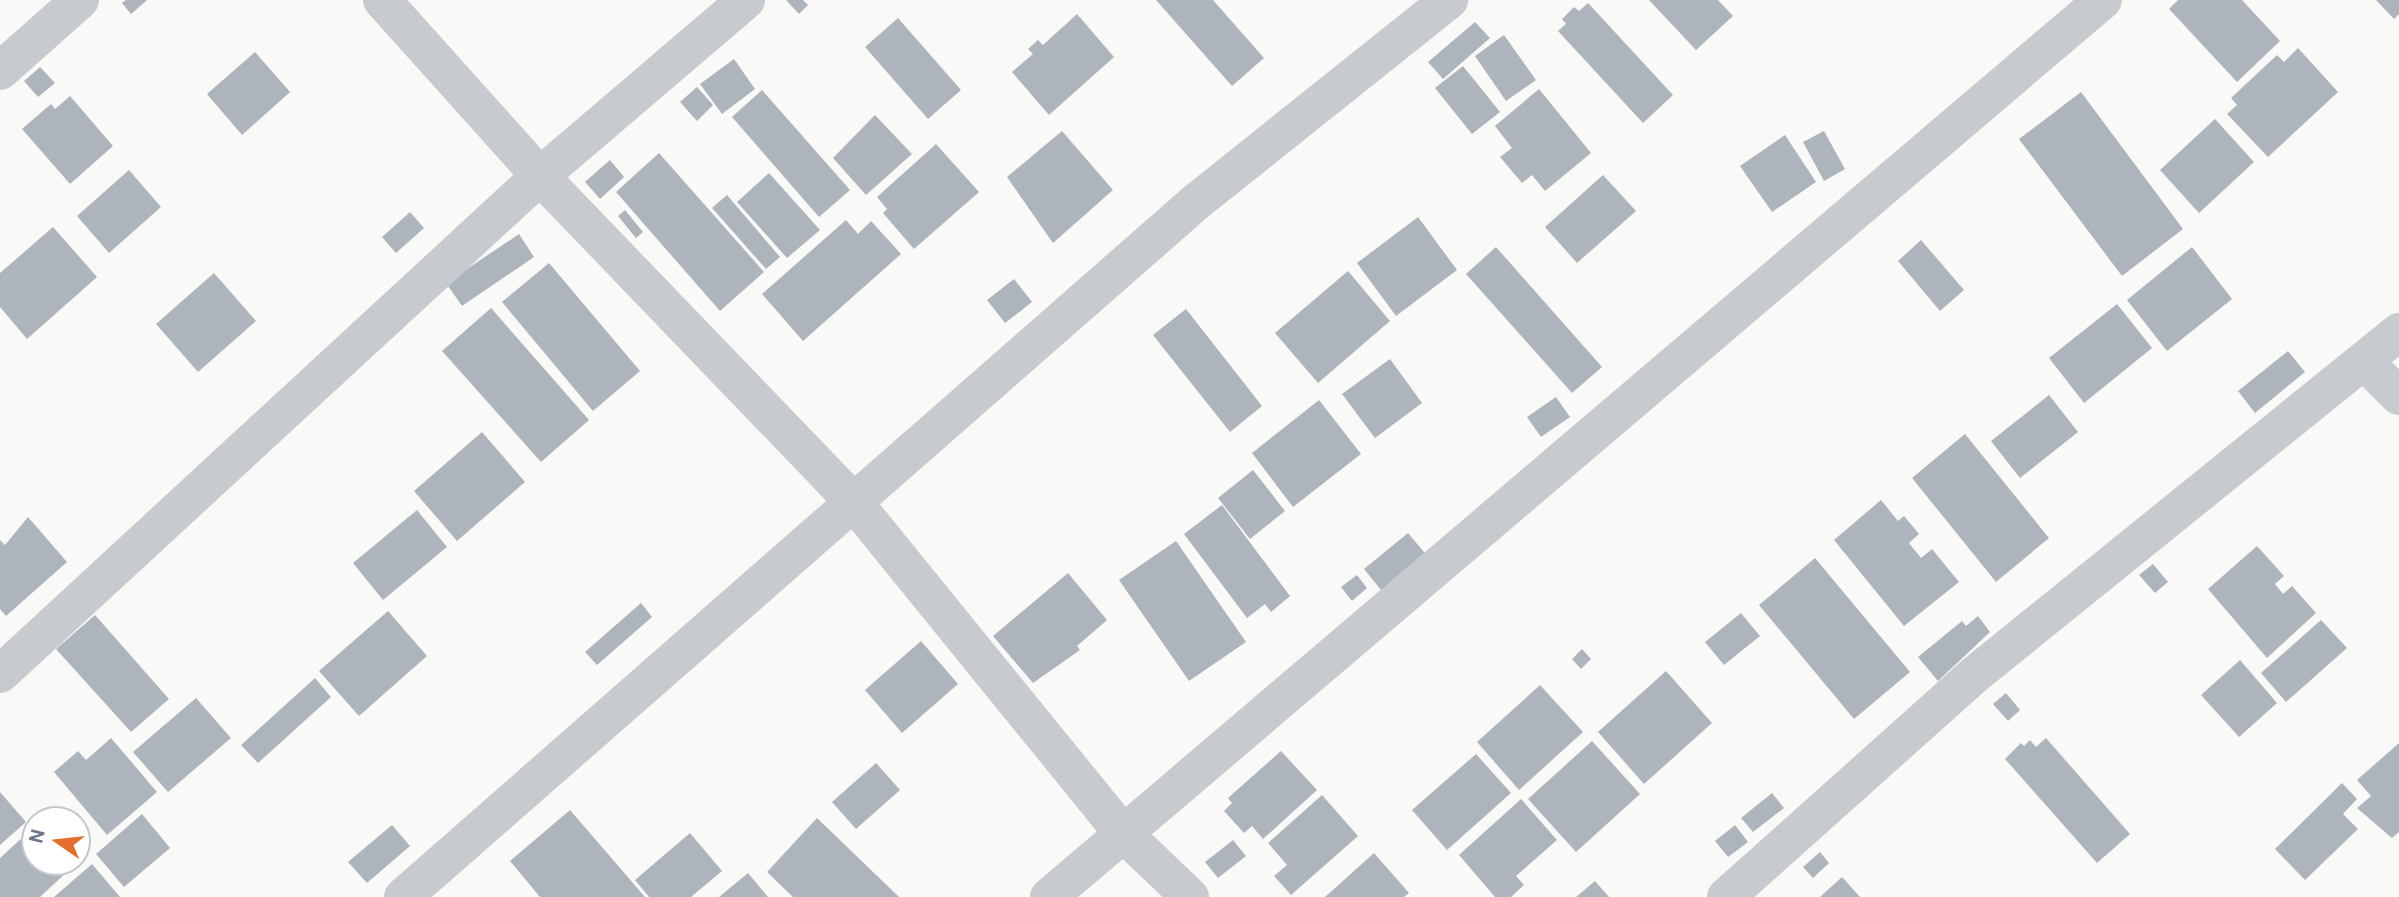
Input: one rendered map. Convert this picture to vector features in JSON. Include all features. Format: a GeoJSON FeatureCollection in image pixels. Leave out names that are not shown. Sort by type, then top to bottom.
{"type":"FeatureCollection","features":[{"type":"Feature","properties":{"kind":"street"},"geometry":{"type":"LineString","coordinates":[[0,72],[80,0]]}},
{"type":"Feature","properties":{"kind":"street"},"geometry":{"type":"LineString","coordinates":[[382,0],[541,176],[852,500],[1122,832],[1190,897]]}},
{"type":"Feature","properties":{"kind":"street"},"geometry":{"type":"LineString","coordinates":[[0,674],[541,176],[746,0]]}},
{"type":"Feature","properties":{"kind":"street"},"geometry":{"type":"LineString","coordinates":[[403,897],[852,500],[1196,202],[1450,0]]}},
{"type":"Feature","properties":{"kind":"street"},"geometry":{"type":"LineString","coordinates":[[1049,897],[1122,832],[2103,0]]}},
{"type":"Feature","properties":{"kind":"street"},"geometry":{"type":"LineString","coordinates":[[1726,897],[1973,676],[2399,332]]}},
{"type":"Feature","properties":{"kind":"street"},"geometry":{"type":"LineString","coordinates":[[2365,362],[2399,397]]}},
{"type":"Feature","properties":{"kind":"building"},"geometry":{"type":"Polygon","coordinates":[[[126,0],[147,0],[131,14],[122,3],[126,0]]]}},
{"type":"Feature","properties":{"kind":"building"},"geometry":{"type":"Polygon","coordinates":[[[786,0],[803,0],[808,5],[799,14],[786,0]]]}},
{"type":"Feature","properties":{"kind":"building"},"geometry":{"type":"Polygon","coordinates":[[[1156,0],[1213,0],[1264,58],[1232,86],[1156,0]]]}},
{"type":"Feature","properties":{"kind":"building"},"geometry":{"type":"Polygon","coordinates":[[[1649,0],[1718,0],[1733,16],[1696,50],[1649,0]]]}},
{"type":"Feature","properties":{"kind":"building"},"geometry":{"type":"Polygon","coordinates":[[[2178,0],[2242,0],[2280,41],[2237,82],[2169,9],[2178,0]]]}},
{"type":"Feature","properties":{"kind":"building"},"geometry":{"type":"Polygon","coordinates":[[[2376,0],[2399,0],[2399,14],[2394,19],[2376,0]]]}},
{"type":"Feature","properties":{"kind":"building"},"geometry":{"type":"Polygon","coordinates":[[[1588,3],[1673,95],[1643,123],[1558,31],[1566,24],[1562,19],[1574,7],[1579,11],[1588,3]]]}},
{"type":"Feature","properties":{"kind":"building"},"geometry":{"type":"Polygon","coordinates":[[[1077,14],[1114,57],[1049,115],[1012,72],[1033,54],[1028,49],[1038,40],[1043,45],[1077,14]]]}},
{"type":"Feature","properties":{"kind":"building"},"geometry":{"type":"Polygon","coordinates":[[[898,18],[961,90],[928,119],[865,47],[898,18]]]}},
{"type":"Feature","properties":{"kind":"building"},"geometry":{"type":"Polygon","coordinates":[[[1475,22],[1490,38],[1443,79],[1428,62],[1475,22]]]}},
{"type":"Feature","properties":{"kind":"building"},"geometry":{"type":"Polygon","coordinates":[[[1504,35],[1536,80],[1506,101],[1475,56],[1504,35]]]}},
{"type":"Feature","properties":{"kind":"building"},"geometry":{"type":"Polygon","coordinates":[[[2298,48],[2338,92],[2268,157],[2227,114],[2237,105],[2231,98],[2277,55],[2284,62],[2298,48]]]}},
{"type":"Feature","properties":{"kind":"building"},"geometry":{"type":"Polygon","coordinates":[[[255,52],[290,92],[242,135],[207,94],[255,52]]]}},
{"type":"Feature","properties":{"kind":"building"},"geometry":{"type":"Polygon","coordinates":[[[734,59],[755,89],[722,114],[700,84],[734,59]]]}},
{"type":"Feature","properties":{"kind":"building"},"geometry":{"type":"Polygon","coordinates":[[[1463,66],[1500,112],[1472,134],[1435,88],[1463,66]]]}},
{"type":"Feature","properties":{"kind":"building"},"geometry":{"type":"Polygon","coordinates":[[[40,67],[55,83],[38,97],[24,81],[40,67]]]}},
{"type":"Feature","properties":{"kind":"building"},"geometry":{"type":"Polygon","coordinates":[[[697,87],[713,105],[697,121],[680,102],[697,87]]]}},
{"type":"Feature","properties":{"kind":"building"},"geometry":{"type":"Polygon","coordinates":[[[1539,89],[1591,153],[1545,191],[1532,175],[1522,183],[1500,157],[1512,148],[1495,126],[1539,89]]]}},
{"type":"Feature","properties":{"kind":"building"},"geometry":{"type":"Polygon","coordinates":[[[762,90],[850,190],[819,217],[732,117],[762,90]]]}},
{"type":"Feature","properties":{"kind":"building"},"geometry":{"type":"Polygon","coordinates":[[[2081,92],[2183,229],[2122,276],[2019,139],[2081,92]]]}},
{"type":"Feature","properties":{"kind":"building"},"geometry":{"type":"Polygon","coordinates":[[[70,96],[113,146],[70,184],[22,129],[51,104],[55,109],[70,96]]]}},
{"type":"Feature","properties":{"kind":"building"},"geometry":{"type":"Polygon","coordinates":[[[875,115],[912,154],[866,195],[833,158],[875,115]]]}},
{"type":"Feature","properties":{"kind":"building"},"geometry":{"type":"Polygon","coordinates":[[[2215,119],[2254,162],[2199,213],[2160,170],[2215,119]]]}},
{"type":"Feature","properties":{"kind":"building"},"geometry":{"type":"Polygon","coordinates":[[[1062,131],[1113,190],[1053,243],[1007,177],[1062,131]]]}},
{"type":"Feature","properties":{"kind":"building"},"geometry":{"type":"Polygon","coordinates":[[[1824,131],[1845,169],[1824,181],[1803,142],[1824,131]]]}},
{"type":"Feature","properties":{"kind":"building"},"geometry":{"type":"Polygon","coordinates":[[[1785,135],[1816,182],[1772,212],[1740,166],[1785,135]]]}},
{"type":"Feature","properties":{"kind":"building"},"geometry":{"type":"Polygon","coordinates":[[[936,144],[979,192],[914,249],[883,213],[887,209],[877,197],[936,144]]]}},
{"type":"Feature","properties":{"kind":"building"},"geometry":{"type":"Polygon","coordinates":[[[659,153],[764,272],[720,311],[616,192],[659,153]]]}},
{"type":"Feature","properties":{"kind":"building"},"geometry":{"type":"Polygon","coordinates":[[[610,160],[624,177],[600,199],[585,182],[610,160]]]}},
{"type":"Feature","properties":{"kind":"building"},"geometry":{"type":"Polygon","coordinates":[[[129,170],[161,207],[109,253],[77,216],[129,170]]]}},
{"type":"Feature","properties":{"kind":"building"},"geometry":{"type":"Polygon","coordinates":[[[769,173],[820,230],[787,258],[737,202],[769,173]]]}},
{"type":"Feature","properties":{"kind":"building"},"geometry":{"type":"Polygon","coordinates":[[[1603,175],[1636,211],[1577,263],[1545,227],[1603,175]]]}},
{"type":"Feature","properties":{"kind":"building"},"geometry":{"type":"Polygon","coordinates":[[[727,195],[780,257],[766,269],[712,208],[727,195]]]}},
{"type":"Feature","properties":{"kind":"building"},"geometry":{"type":"Polygon","coordinates":[[[625,210],[643,232],[636,238],[618,216],[625,210]]]}},
{"type":"Feature","properties":{"kind":"building"},"geometry":{"type":"Polygon","coordinates":[[[410,212],[424,228],[396,253],[382,237],[410,212]]]}},
{"type":"Feature","properties":{"kind":"building"},"geometry":{"type":"Polygon","coordinates":[[[1418,217],[1457,270],[1396,316],[1357,263],[1418,217]]]}},
{"type":"Feature","properties":{"kind":"building"},"geometry":{"type":"Polygon","coordinates":[[[846,220],[858,234],[871,221],[901,254],[803,341],[762,294],[846,220]]]}},
{"type":"Feature","properties":{"kind":"building"},"geometry":{"type":"Polygon","coordinates":[[[53,227],[97,277],[27,339],[0,307],[0,273],[53,227]]]}},
{"type":"Feature","properties":{"kind":"building"},"geometry":{"type":"Polygon","coordinates":[[[519,234],[534,257],[462,306],[446,283],[519,234]]]}},
{"type":"Feature","properties":{"kind":"building"},"geometry":{"type":"Polygon","coordinates":[[[1921,240],[1964,290],[1940,311],[1898,261],[1921,240]]]}},
{"type":"Feature","properties":{"kind":"building"},"geometry":{"type":"Polygon","coordinates":[[[1496,247],[1602,367],[1572,393],[1466,274],[1496,247]]]}},
{"type":"Feature","properties":{"kind":"building"},"geometry":{"type":"Polygon","coordinates":[[[2192,247],[2232,299],[2167,351],[2127,300],[2192,247]]]}},
{"type":"Feature","properties":{"kind":"building"},"geometry":{"type":"Polygon","coordinates":[[[549,263],[640,371],[593,411],[502,302],[549,263]]]}},
{"type":"Feature","properties":{"kind":"building"},"geometry":{"type":"Polygon","coordinates":[[[1348,271],[1390,321],[1318,383],[1275,333],[1348,271]]]}},
{"type":"Feature","properties":{"kind":"building"},"geometry":{"type":"Polygon","coordinates":[[[214,273],[256,321],[198,372],[156,324],[214,273]]]}},
{"type":"Feature","properties":{"kind":"building"},"geometry":{"type":"Polygon","coordinates":[[[1014,279],[1032,302],[1005,323],[987,300],[1014,279]]]}},
{"type":"Feature","properties":{"kind":"building"},"geometry":{"type":"Polygon","coordinates":[[[2117,304],[2152,348],[2084,403],[2049,358],[2117,304]]]}},
{"type":"Feature","properties":{"kind":"building"},"geometry":{"type":"Polygon","coordinates":[[[491,308],[589,420],[541,462],[442,351],[491,308]]]}},
{"type":"Feature","properties":{"kind":"building"},"geometry":{"type":"Polygon","coordinates":[[[1186,309],[1262,406],[1230,432],[1153,335],[1186,309]]]}},
{"type":"Feature","properties":{"kind":"building"},"geometry":{"type":"Polygon","coordinates":[[[2288,351],[2305,372],[2255,413],[2238,391],[2288,351]]]}},
{"type":"Feature","properties":{"kind":"building"},"geometry":{"type":"Polygon","coordinates":[[[1390,359],[1422,403],[1375,438],[1342,394],[1390,359]]]}},
{"type":"Feature","properties":{"kind":"building"},"geometry":{"type":"Polygon","coordinates":[[[2049,395],[2078,432],[2020,478],[1991,441],[2049,395]]]}},
{"type":"Feature","properties":{"kind":"building"},"geometry":{"type":"Polygon","coordinates":[[[1556,397],[1570,417],[1541,437],[1527,417],[1556,397]]]}},
{"type":"Feature","properties":{"kind":"building"},"geometry":{"type":"Polygon","coordinates":[[[1319,400],[1361,454],[1293,507],[1252,453],[1319,400]]]}},
{"type":"Feature","properties":{"kind":"building"},"geometry":{"type":"Polygon","coordinates":[[[482,432],[525,482],[457,541],[414,491],[482,432]]]}},
{"type":"Feature","properties":{"kind":"building"},"geometry":{"type":"Polygon","coordinates":[[[1965,434],[2049,538],[1996,582],[1912,478],[1965,434]]]}},
{"type":"Feature","properties":{"kind":"building"},"geometry":{"type":"Polygon","coordinates":[[[1253,470],[1285,511],[1250,539],[1218,498],[1253,470]]]}},
{"type":"Feature","properties":{"kind":"building"},"geometry":{"type":"Polygon","coordinates":[[[1881,500],[1898,521],[1904,516],[1919,534],[1909,543],[1921,558],[1932,549],[1959,582],[1904,626],[1834,540],[1881,500]]]}},
{"type":"Feature","properties":{"kind":"building"},"geometry":{"type":"Polygon","coordinates":[[[1222,505],[1290,596],[1271,612],[1265,604],[1247,618],[1184,534],[1222,505]]]}},
{"type":"Feature","properties":{"kind":"building"},"geometry":{"type":"Polygon","coordinates":[[[417,510],[447,547],[383,600],[353,563],[417,510]]]}},
{"type":"Feature","properties":{"kind":"building"},"geometry":{"type":"Polygon","coordinates":[[[28,517],[67,562],[6,616],[0,609],[0,540],[5,545],[28,517]]]}},
{"type":"Feature","properties":{"kind":"building"},"geometry":{"type":"Polygon","coordinates":[[[1408,533],[1429,558],[1385,595],[1364,569],[1408,533]]]}},
{"type":"Feature","properties":{"kind":"building"},"geometry":{"type":"Polygon","coordinates":[[[1176,541],[1246,642],[1189,681],[1119,580],[1176,541]]]}},
{"type":"Feature","properties":{"kind":"building"},"geometry":{"type":"Polygon","coordinates":[[[2257,546],[2284,576],[2275,584],[2283,594],[2292,586],[2316,613],[2267,658],[2208,589],[2257,546]]]}},
{"type":"Feature","properties":{"kind":"building"},"geometry":{"type":"Polygon","coordinates":[[[1815,558],[1910,672],[1854,719],[1759,605],[1815,558]]]}},
{"type":"Feature","properties":{"kind":"building"},"geometry":{"type":"Polygon","coordinates":[[[2153,564],[2168,582],[2155,593],[2139,575],[2153,564]]]}},
{"type":"Feature","properties":{"kind":"building"},"geometry":{"type":"Polygon","coordinates":[[[1068,573],[1107,620],[1077,646],[1080,650],[1033,683],[993,636],[1068,573]]]}},
{"type":"Feature","properties":{"kind":"building"},"geometry":{"type":"Polygon","coordinates":[[[1357,575],[1367,588],[1352,601],[1341,587],[1357,575]]]}},
{"type":"Feature","properties":{"kind":"building"},"geometry":{"type":"Polygon","coordinates":[[[641,603],[652,617],[597,665],[585,652],[641,603]]]}},
{"type":"Feature","properties":{"kind":"building"},"geometry":{"type":"Polygon","coordinates":[[[388,611],[427,656],[359,716],[319,671],[388,611]]]}},
{"type":"Feature","properties":{"kind":"building"},"geometry":{"type":"Polygon","coordinates":[[[1741,613],[1760,636],[1724,665],[1705,642],[1741,613]]]}},
{"type":"Feature","properties":{"kind":"building"},"geometry":{"type":"Polygon","coordinates":[[[95,615],[169,699],[131,732],[56,649],[95,615]]]}},
{"type":"Feature","properties":{"kind":"building"},"geometry":{"type":"Polygon","coordinates":[[[1978,616],[1990,632],[1938,681],[1918,657],[1962,621],[1966,626],[1978,616]]]}},
{"type":"Feature","properties":{"kind":"building"},"geometry":{"type":"Polygon","coordinates":[[[2321,620],[2347,648],[2286,702],[2261,673],[2321,620]]]}},
{"type":"Feature","properties":{"kind":"building"},"geometry":{"type":"Polygon","coordinates":[[[921,641],[958,684],[902,733],[865,690],[921,641]]]}},
{"type":"Feature","properties":{"kind":"building"},"geometry":{"type":"Polygon","coordinates":[[[1582,649],[1591,659],[1581,669],[1572,659],[1582,649]]]}},
{"type":"Feature","properties":{"kind":"building"},"geometry":{"type":"Polygon","coordinates":[[[2240,660],[2277,703],[2239,737],[2201,695],[2240,660]]]}},
{"type":"Feature","properties":{"kind":"building"},"geometry":{"type":"Polygon","coordinates":[[[1666,671],[1712,723],[1644,784],[1598,732],[1666,671]]]}},
{"type":"Feature","properties":{"kind":"building"},"geometry":{"type":"Polygon","coordinates":[[[315,678],[331,697],[258,763],[241,745],[315,678]]]}},
{"type":"Feature","properties":{"kind":"building"},"geometry":{"type":"Polygon","coordinates":[[[1540,685],[1583,732],[1519,790],[1477,742],[1540,685]]]}},
{"type":"Feature","properties":{"kind":"building"},"geometry":{"type":"Polygon","coordinates":[[[2006,693],[2020,710],[2008,721],[1993,704],[2006,693]]]}},
{"type":"Feature","properties":{"kind":"building"},"geometry":{"type":"Polygon","coordinates":[[[196,698],[231,738],[168,792],[133,752],[196,698]]]}},
{"type":"Feature","properties":{"kind":"building"},"geometry":{"type":"Polygon","coordinates":[[[111,738],[157,792],[107,835],[91,816],[91,806],[83,806],[54,772],[78,751],[86,760],[111,738]]]}},
{"type":"Feature","properties":{"kind":"building"},"geometry":{"type":"Polygon","coordinates":[[[2046,738],[2130,834],[2097,863],[2005,759],[2021,743],[2024,746],[2030,740],[2036,747],[2046,738]]]}},
{"type":"Feature","properties":{"kind":"building"},"geometry":{"type":"Polygon","coordinates":[[[1592,741],[1640,794],[1576,852],[1528,799],[1592,741]]]}},
{"type":"Feature","properties":{"kind":"building"},"geometry":{"type":"Polygon","coordinates":[[[2399,743],[2399,832],[2392,838],[2357,808],[2371,796],[2357,780],[2399,743]]]}},
{"type":"Feature","properties":{"kind":"building"},"geometry":{"type":"Polygon","coordinates":[[[1281,751],[1317,790],[1263,839],[1252,826],[1244,833],[1224,811],[1232,803],[1228,798],[1281,751]]]}},
{"type":"Feature","properties":{"kind":"building"},"geometry":{"type":"Polygon","coordinates":[[[1476,754],[1511,793],[1447,850],[1412,810],[1476,754]]]}},
{"type":"Feature","properties":{"kind":"building"},"geometry":{"type":"Polygon","coordinates":[[[876,763],[900,790],[856,829],[832,802],[876,763]]]}},
{"type":"Feature","properties":{"kind":"building"},"geometry":{"type":"Polygon","coordinates":[[[2342,783],[2357,799],[2343,814],[2358,829],[2305,880],[2275,849],[2342,783]]]}},
{"type":"Feature","properties":{"kind":"building"},"geometry":{"type":"Polygon","coordinates":[[[0,792],[21,816],[21,826],[0,845],[0,792]]]}},
{"type":"Feature","properties":{"kind":"building"},"geometry":{"type":"Polygon","coordinates":[[[1772,793],[1784,808],[1753,832],[1741,818],[1772,793]]]}},
{"type":"Feature","properties":{"kind":"building"},"geometry":{"type":"Polygon","coordinates":[[[1322,795],[1358,836],[1291,895],[1274,876],[1287,865],[1268,843],[1322,795]]]}},
{"type":"Feature","properties":{"kind":"building"},"geometry":{"type":"Polygon","coordinates":[[[1521,799],[1557,840],[1516,876],[1524,885],[1511,897],[1495,897],[1459,855],[1521,799]]]}},
{"type":"Feature","properties":{"kind":"building"},"geometry":{"type":"Polygon","coordinates":[[[570,810],[645,897],[540,897],[510,861],[570,810]]]}},
{"type":"Feature","properties":{"kind":"building"},"geometry":{"type":"Polygon","coordinates":[[[142,814],[170,848],[124,887],[96,854],[142,814]]]}},
{"type":"Feature","properties":{"kind":"building"},"geometry":{"type":"Polygon","coordinates":[[[817,818],[899,897],[793,897],[767,872],[817,818]]]}},
{"type":"Feature","properties":{"kind":"building"},"geometry":{"type":"Polygon","coordinates":[[[392,825],[410,846],[367,883],[348,862],[392,825]]]}},
{"type":"Feature","properties":{"kind":"building"},"geometry":{"type":"Polygon","coordinates":[[[1735,825],[1748,842],[1728,857],[1715,841],[1735,825]]]}},
{"type":"Feature","properties":{"kind":"building"},"geometry":{"type":"Polygon","coordinates":[[[690,833],[722,871],[691,897],[649,897],[635,880],[690,833]]]}},
{"type":"Feature","properties":{"kind":"building"},"geometry":{"type":"Polygon","coordinates":[[[21,839],[21,876],[62,876],[40,897],[0,897],[0,858],[21,839]]]}},
{"type":"Feature","properties":{"kind":"building"},"geometry":{"type":"Polygon","coordinates":[[[1233,840],[1246,856],[1218,878],[1205,862],[1233,840]]]}},
{"type":"Feature","properties":{"kind":"building"},"geometry":{"type":"Polygon","coordinates":[[[1820,852],[1829,863],[1813,878],[1803,867],[1820,852]]]}},
{"type":"Feature","properties":{"kind":"building"},"geometry":{"type":"Polygon","coordinates":[[[1374,853],[1409,893],[1404,897],[1325,897],[1374,853]]]}},
{"type":"Feature","properties":{"kind":"building"},"geometry":{"type":"Polygon","coordinates":[[[91,865],[120,897],[54,897],[78,876],[91,876],[91,865]]]}},
{"type":"Feature","properties":{"kind":"building"},"geometry":{"type":"Polygon","coordinates":[[[748,873],[768,897],[719,897],[748,873]]]}},
{"type":"Feature","properties":{"kind":"building"},"geometry":{"type":"Polygon","coordinates":[[[1842,877],[1860,897],[1820,897],[1842,877]]]}},
{"type":"Feature","properties":{"kind":"building"},"geometry":{"type":"Polygon","coordinates":[[[1595,881],[1609,897],[1576,897],[1595,881]]]}}]}
